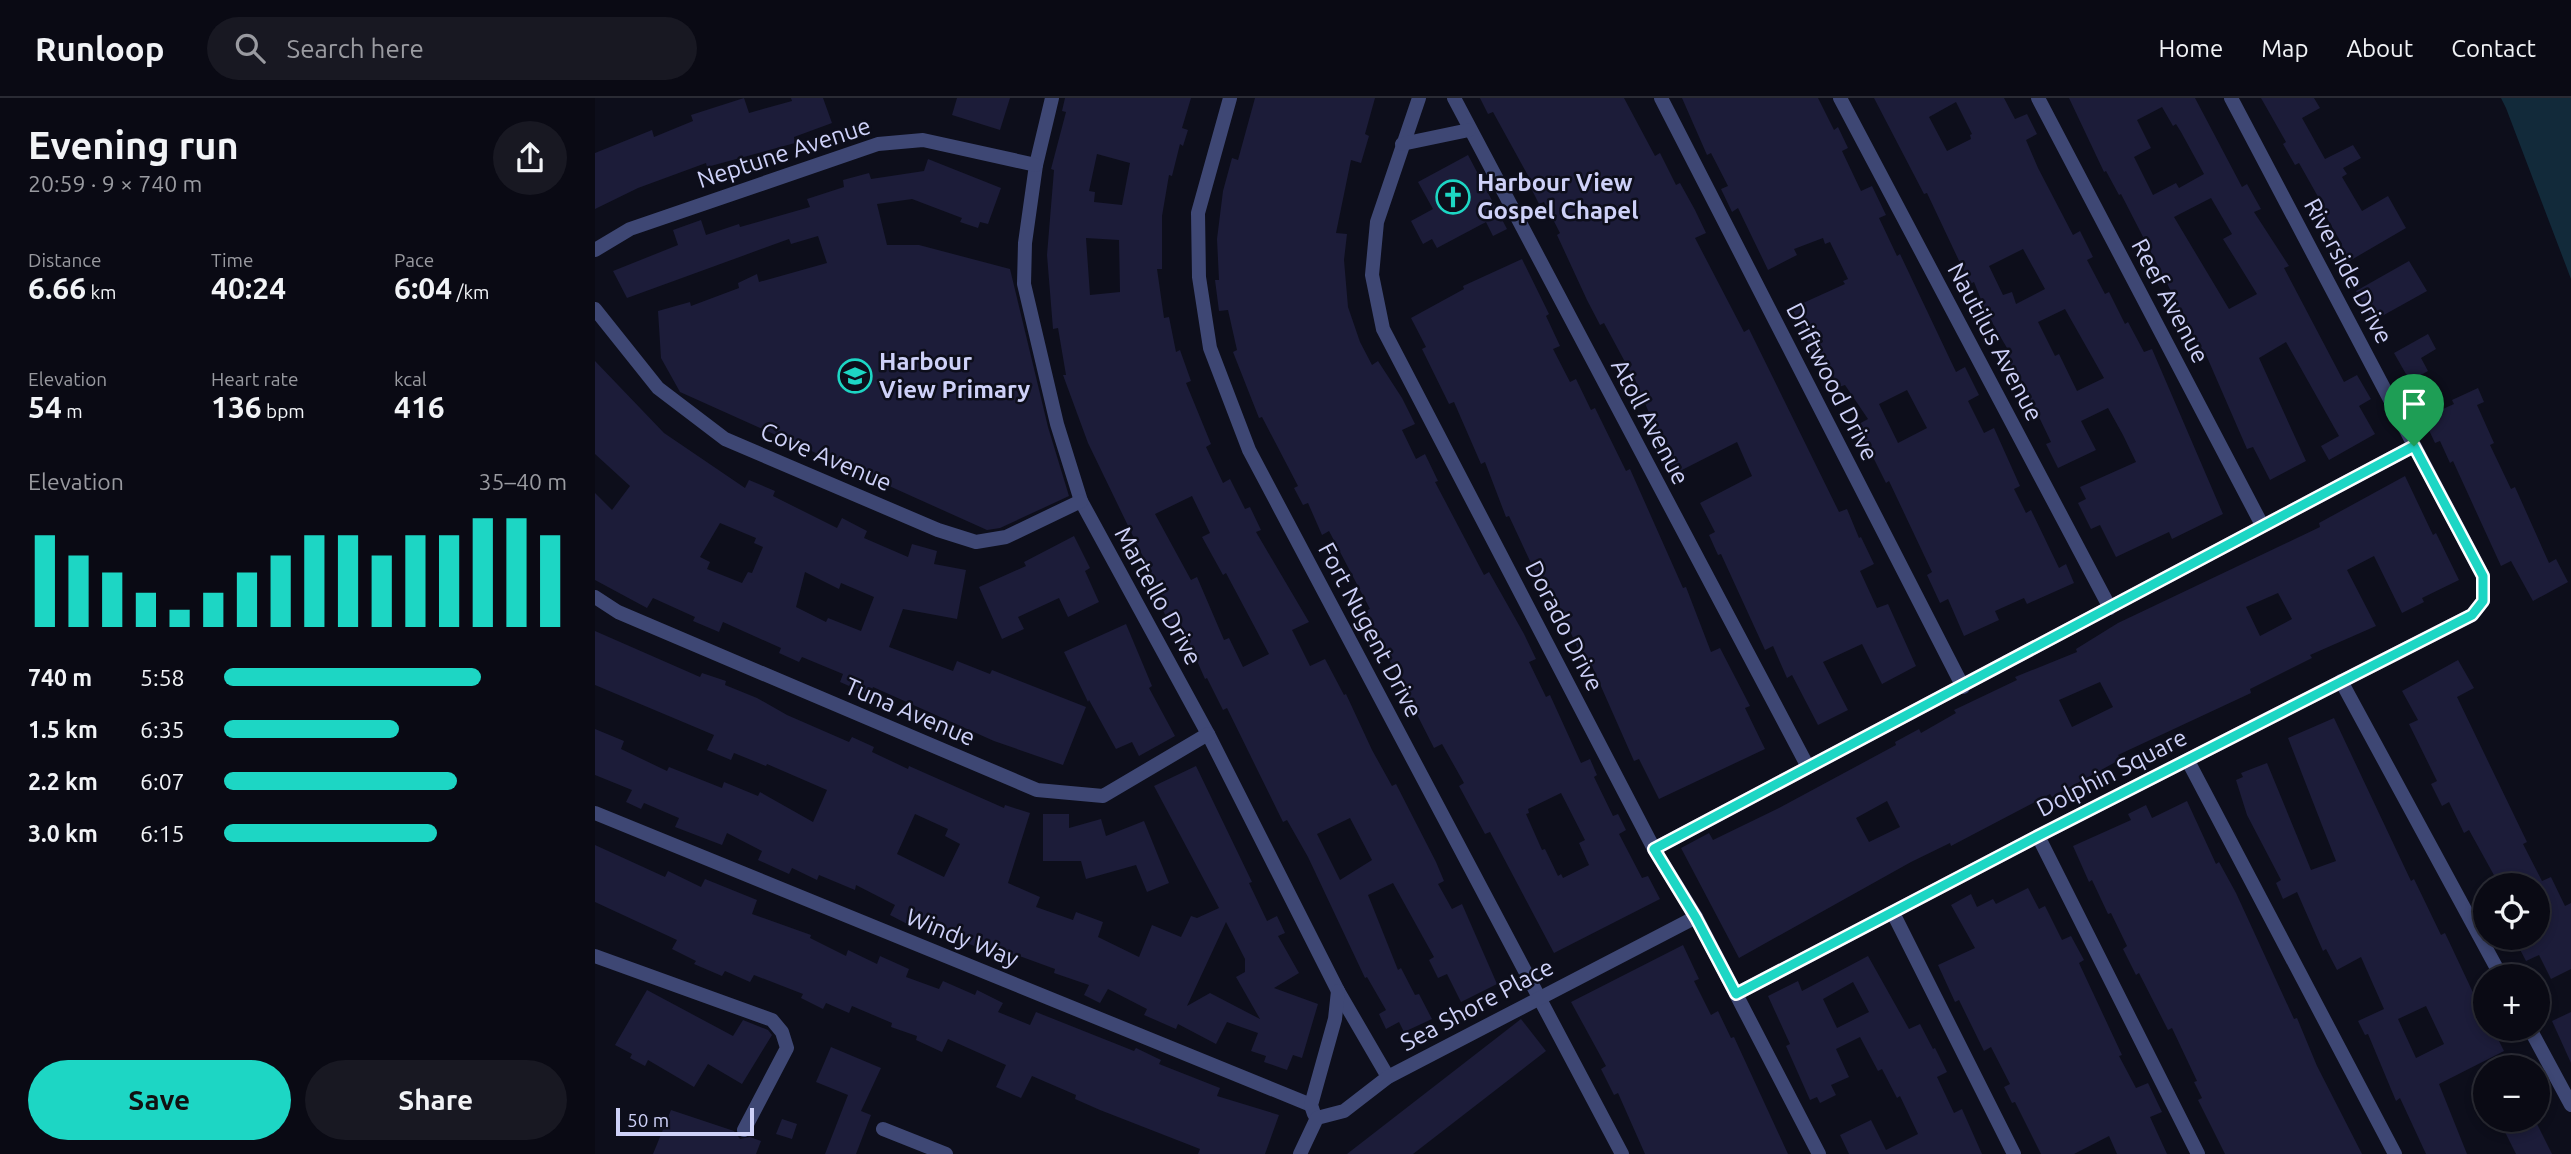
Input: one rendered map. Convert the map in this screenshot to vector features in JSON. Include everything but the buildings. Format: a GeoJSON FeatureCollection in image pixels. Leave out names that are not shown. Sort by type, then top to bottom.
{"type":"FeatureCollection","features":[{"type":"Feature","properties":{"kind":"street","name":"Martello Drive"},"geometry":{"type":"LineString","coordinates":[[1052,98],[1036,165],[1025,243],[1024,284],[1057,424],[1081,501],[1208,734],[1338,991],[1388,1077]]}},
{"type":"Feature","properties":{"kind":"street","name":"Fort Nugent Drive"},"geometry":{"type":"LineString","coordinates":[[1230,98],[1198,213],[1199,277],[1210,348],[1249,450],[1622,1154]]}},
{"type":"Feature","properties":{"kind":"street","name":"Dorado Drive"},"geometry":{"type":"LineString","coordinates":[[1419,98],[1377,222],[1372,275],[1383,329],[1654,849],[1696,918],[1819,1154]]}},
{"type":"Feature","properties":{"kind":"street","name":"Atoll Avenue"},"geometry":{"type":"LineString","coordinates":[[1454,98],[1808,767]]}},
{"type":"Feature","properties":{"kind":"street","name":"Driftwood Drive"},"geometry":{"type":"LineString","coordinates":[[1661,98],[1963,687]]}},
{"type":"Feature","properties":{"kind":"street","name":"Nautilus Avenue"},"geometry":{"type":"LineString","coordinates":[[1840,98],[2110,608]]}},
{"type":"Feature","properties":{"kind":"street","name":"Reef Avenue"},"geometry":{"type":"LineString","coordinates":[[2038,98],[2262,525]]}},
{"type":"Feature","properties":{"kind":"street","name":"Riverside Drive"},"geometry":{"type":"LineString","coordinates":[[2231,98],[2483,576]]}},
{"type":"Feature","properties":{"kind":"street"},"geometry":{"type":"LineString","coordinates":[[1402,144],[1469,130]]}},
{"type":"Feature","properties":{"kind":"street","name":"Neptune Avenue"},"geometry":{"type":"LineString","coordinates":[[595,250],[631,229],[878,144],[923,140],[1036,165]]}},
{"type":"Feature","properties":{"kind":"street","name":"Cove Avenue"},"geometry":{"type":"LineString","coordinates":[[595,309],[658,388],[725,439],[938,530],[977,542],[1006,537],[1081,501]]}},
{"type":"Feature","properties":{"kind":"street"},"geometry":{"type":"LineString","coordinates":[[1654,849],[2414,446]]}},
{"type":"Feature","properties":{"kind":"street","name":"Dolphin Square"},"geometry":{"type":"LineString","coordinates":[[1736,994],[2038,836],[2472,615],[2483,601],[2483,576]]}},
{"type":"Feature","properties":{"kind":"street","name":"Tuna Avenue"},"geometry":{"type":"LineString","coordinates":[[595,597],[618,612],[1037,790],[1103,796],[1208,734]]}},
{"type":"Feature","properties":{"kind":"street"},"geometry":{"type":"LineString","coordinates":[[2341,681],[2494,964]]}},
{"type":"Feature","properties":{"kind":"street"},"geometry":{"type":"LineString","coordinates":[[2187,761],[2395,1154]]}},
{"type":"Feature","properties":{"kind":"street","name":"Windy Way"},"geometry":{"type":"LineString","coordinates":[[595,813],[1314,1112]]}},
{"type":"Feature","properties":{"kind":"street"},"geometry":{"type":"LineString","coordinates":[[2038,836],[2198,1154]]}},
{"type":"Feature","properties":{"kind":"street"},"geometry":{"type":"LineString","coordinates":[[1893,913],[2014,1154]]}},
{"type":"Feature","properties":{"kind":"street","name":"Sea Shore Place"},"geometry":{"type":"LineString","coordinates":[[1314,1112],[1344,1111],[1388,1077],[1696,918]]}},
{"type":"Feature","properties":{"kind":"street"},"geometry":{"type":"LineString","coordinates":[[595,956],[772,1020],[787,1048],[744,1130]]}},
{"type":"Feature","properties":{"kind":"street"},"geometry":{"type":"LineString","coordinates":[[1300,1154],[1314,1112],[1335,1019],[1338,991]]}},
{"type":"Feature","properties":{"kind":"street"},"geometry":{"type":"LineString","coordinates":[[2536,1041],[2571,1105]]}},
{"type":"Feature","properties":{"kind":"street"},"geometry":{"type":"LineString","coordinates":[[883,1129],[946,1154]]}},
{"type":"Feature","properties":{"kind":"water"},"geometry":{"type":"Polygon","coordinates":[[[2501,98],[2571,98],[2571,279],[2506,108],[2501,98]]]}},
{"type":"Feature","properties":{"kind":"place","name":"Harbour View Gospel Chapel"},"geometry":{"type":"Point","coordinates":[1453,197]}},
{"type":"Feature","properties":{"kind":"place","name":"Harbour View Primary"},"geometry":{"type":"Point","coordinates":[855,376]}},
{"type":"Feature","properties":{"kind":"route"},"geometry":{"type":"LineString","coordinates":[[2414,446],[2483,576],[2483,601],[2472,615],[2038,836],[1736,994],[1696,918],[1654,849],[2414,446]]}}]}
